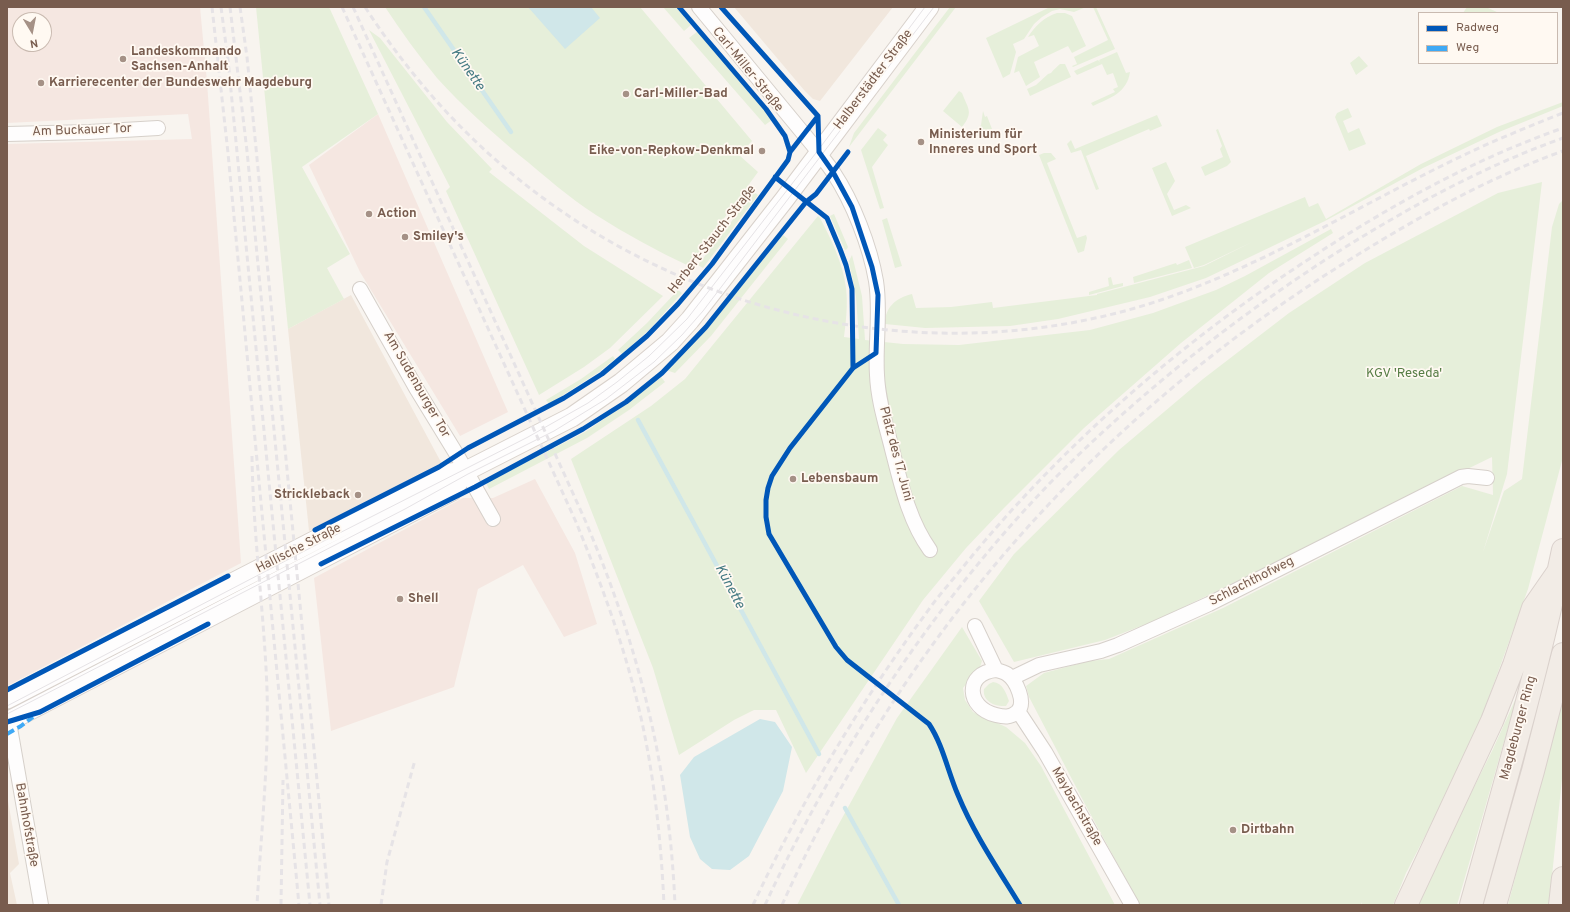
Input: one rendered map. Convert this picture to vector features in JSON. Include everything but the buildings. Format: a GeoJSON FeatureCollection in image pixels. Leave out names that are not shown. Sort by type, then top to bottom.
{"type":"FeatureCollection","features":[{"type":"Feature","properties":{"kind":"highway","name":"Magdeburger Ring"},"geometry":{"type":"LineString","coordinates":[[1471,905],[1522,722],[1563,550]]}},
{"type":"Feature","properties":{"kind":"highway"},"geometry":{"type":"LineString","coordinates":[[1406,905],[1492,721],[1514,665],[1533,608],[1558,572]]}},
{"type":"Feature","properties":{"kind":"highway","name":"Magdeburger Ring"},"geometry":{"type":"LineString","coordinates":[[1495,905],[1533,771],[1563,654]]}},
{"type":"Feature","properties":{"kind":"highway"},"geometry":{"type":"LineString","coordinates":[[1560,905],[1563,878]]}},
{"type":"Feature","properties":{"kind":"main road","name":"Halberstädter Straße"},"geometry":{"type":"LineString","coordinates":[[818,152],[929,7]]}},
{"type":"Feature","properties":{"kind":"main road"},"geometry":{"type":"LineString","coordinates":[[469,476],[590,405],[626,380],[662,348],[690,320],[789,193],[818,152]]}},
{"type":"Feature","properties":{"kind":"main road","name":"Hallische Straße"},"geometry":{"type":"LineString","coordinates":[[7,699],[444,474],[469,476]]}},
{"type":"Feature","properties":{"kind":"main road","name":"Hallische Straße"},"geometry":{"type":"LineString","coordinates":[[7,722],[452,491],[469,476]]}},
{"type":"Feature","properties":{"kind":"street","name":"Carl-Miller-Straße"},"geometry":{"type":"LineString","coordinates":[[699,7],[818,152]]}},
{"type":"Feature","properties":{"kind":"street","name":"Am Buckauer Tor"},"geometry":{"type":"LineString","coordinates":[[7,134],[158,128]]}},
{"type":"Feature","properties":{"kind":"street","name":"Platz des 17. Juni"},"geometry":{"type":"LineString","coordinates":[[818,152],[833,172],[852,207],[868,251],[878,295],[877,376],[883,413],[908,505],[918,530],[930,550]]}},
{"type":"Feature","properties":{"kind":"street","name":"Am Sudenburger Tor"},"geometry":{"type":"LineString","coordinates":[[360,289],[493,520]]}},
{"type":"Feature","properties":{"kind":"street","name":"Schlachthofweg"},"geometry":{"type":"LineString","coordinates":[[1012,678],[1039,665],[1109,648],[1125,642],[1209,604],[1461,477],[1468,476],[1487,478]]}},
{"type":"Feature","properties":{"kind":"street"},"geometry":{"type":"LineString","coordinates":[[975,626],[996,670]]}},
{"type":"Feature","properties":{"kind":"street"},"geometry":{"type":"LineString","coordinates":[[996,670],[1007,674],[1012,678],[1020,696],[1021,704],[1018,711],[1011,716],[1004,717],[987,712],[980,708],[975,702],[973,687],[976,680],[981,675],[988,671],[996,670]]}},
{"type":"Feature","properties":{"kind":"street","name":"Maybachstraße"},"geometry":{"type":"LineString","coordinates":[[1018,711],[1045,752],[1132,905]]}},
{"type":"Feature","properties":{"kind":"street","name":"Bahnhofstraße"},"geometry":{"type":"LineString","coordinates":[[7,722],[10,728],[40,905]]}},
{"type":"Feature","properties":{"kind":"shaded area"},"geometry":{"type":"Polygon","coordinates":[[[7,7],[200,7],[207,82],[241,563],[7,686],[7,144],[192,139],[188,114],[7,123],[7,7]]]}},
{"type":"Feature","properties":{"kind":"shaded area"},"geometry":{"type":"Polygon","coordinates":[[[734,7],[893,7],[820,101],[813,99],[804,90],[734,7]]]}},
{"type":"Feature","properties":{"kind":"shaded area"},"geometry":{"type":"Polygon","coordinates":[[[378,114],[508,412],[460,436],[360,272],[309,165],[378,114]]]}},
{"type":"Feature","properties":{"kind":"shaded area"},"geometry":{"type":"Polygon","coordinates":[[[351,295],[442,464],[309,531],[288,329],[351,295]]]}},
{"type":"Feature","properties":{"kind":"shaded area"},"geometry":{"type":"Polygon","coordinates":[[[535,479],[575,553],[597,624],[564,637],[523,565],[478,589],[454,687],[331,731],[314,578],[463,498],[493,498],[535,479]]]}},
{"type":"Feature","properties":{"kind":"shaded area"},"geometry":{"type":"Polygon","coordinates":[[[7,795],[19,864],[10,873],[17,905],[7,905],[7,795]]]}},
{"type":"Feature","properties":{"kind":"green space"},"geometry":{"type":"Polygon","coordinates":[[[256,7],[329,7],[378,114],[302,167],[350,254],[327,268],[344,299],[288,329],[256,7]]]}},
{"type":"Feature","properties":{"kind":"green space","name":"Carl-Miller-Bad"},"geometry":{"type":"Polygon","coordinates":[[[385,7],[640,7],[752,141],[739,155],[758,172],[689,266],[642,242],[596,215],[566,194],[519,155],[487,127],[437,78],[423,61],[385,7]]]}},
{"type":"Feature","properties":{"kind":"green space"},"geometry":{"type":"Polygon","coordinates":[[[663,7],[676,7],[691,25],[684,31],[663,7]]]}},
{"type":"Feature","properties":{"kind":"green space"},"geometry":{"type":"Polygon","coordinates":[[[950,7],[956,7],[849,147],[854,133],[950,7]]]}},
{"type":"Feature","properties":{"kind":"green space"},"geometry":{"type":"Polygon","coordinates":[[[1050,7],[1086,7],[1074,12],[1060,9],[1052,11],[1042,17],[1034,24],[1024,39],[1013,44],[1016,52],[1010,74],[1003,78],[986,38],[1050,7]]]}},
{"type":"Feature","properties":{"kind":"green space"},"geometry":{"type":"Polygon","coordinates":[[[1093,7],[1096,7],[1115,49],[1073,67],[1072,66],[1077,64],[1074,57],[1108,40],[1093,7]]]}},
{"type":"Feature","properties":{"kind":"green space"},"geometry":{"type":"Polygon","coordinates":[[[1467,7],[1486,7],[1497,12],[1464,12],[1467,7]]]}},
{"type":"Feature","properties":{"kind":"green space"},"geometry":{"type":"Polygon","coordinates":[[[1057,13],[1065,13],[1072,16],[1086,46],[1072,53],[1068,46],[1034,62],[1040,77],[1026,86],[1019,71],[1014,73],[1018,57],[1039,46],[1034,35],[1028,37],[1040,22],[1057,13]]]}},
{"type":"Feature","properties":{"kind":"green space"},"geometry":{"type":"Polygon","coordinates":[[[369,30],[380,38],[447,122],[492,169],[489,172],[584,246],[663,296],[610,348],[584,367],[539,395],[446,191],[450,187],[369,30]]]}},
{"type":"Feature","properties":{"kind":"green space"},"geometry":{"type":"Polygon","coordinates":[[[698,31],[772,120],[765,125],[689,38],[698,31]]]}},
{"type":"Feature","properties":{"kind":"green space"},"geometry":{"type":"Polygon","coordinates":[[[1117,52],[1126,73],[1130,72],[1128,79],[1117,94],[1093,106],[1091,103],[1115,92],[1113,89],[1118,87],[1113,73],[1107,75],[1102,64],[1077,75],[1074,71],[1098,60],[1100,62],[1099,60],[1117,52]]]}},
{"type":"Feature","properties":{"kind":"green space"},"geometry":{"type":"Polygon","coordinates":[[[1359,56],[1368,66],[1356,75],[1350,63],[1359,56]]]}},
{"type":"Feature","properties":{"kind":"green space"},"geometry":{"type":"Polygon","coordinates":[[[1060,64],[1065,64],[1071,77],[1030,96],[1027,89],[1036,85],[1060,64]]]}},
{"type":"Feature","properties":{"kind":"green space"},"geometry":{"type":"Polygon","coordinates":[[[959,91],[962,93],[969,110],[968,118],[962,127],[943,111],[959,91]]]}},
{"type":"Feature","properties":{"kind":"green space"},"geometry":{"type":"Polygon","coordinates":[[[1563,102],[1563,106],[1499,132],[1423,168],[1325,221],[1206,278],[1150,297],[1058,319],[1010,326],[925,328],[885,324],[887,313],[892,304],[901,298],[912,294],[916,308],[951,307],[992,302],[993,308],[1097,295],[1204,266],[1252,242],[1204,265],[1194,268],[1185,247],[1305,197],[1309,207],[1318,203],[1326,219],[1421,164],[1497,127],[1563,102]]]}},
{"type":"Feature","properties":{"kind":"green space"},"geometry":{"type":"Polygon","coordinates":[[[1348,108],[1352,117],[1343,121],[1348,133],[1359,128],[1366,144],[1349,151],[1335,117],[1337,113],[1348,108]]]}},
{"type":"Feature","properties":{"kind":"green space"},"geometry":{"type":"Polygon","coordinates":[[[983,111],[985,117],[987,116],[992,129],[972,138],[981,125],[983,111]]]}},
{"type":"Feature","properties":{"kind":"green space"},"geometry":{"type":"Polygon","coordinates":[[[1157,115],[1162,126],[1150,131],[1149,129],[1086,156],[1099,189],[1096,190],[1081,150],[1071,153],[1067,144],[1071,140],[1075,149],[1157,115]]]}},
{"type":"Feature","properties":{"kind":"green space"},"geometry":{"type":"Polygon","coordinates":[[[878,128],[887,135],[883,140],[888,145],[872,167],[884,208],[880,209],[861,150],[878,128]]]}},
{"type":"Feature","properties":{"kind":"green space"},"geometry":{"type":"Polygon","coordinates":[[[1218,129],[1231,162],[1227,166],[1205,176],[1201,167],[1223,157],[1220,149],[1222,146],[1216,130],[1218,129]]]}},
{"type":"Feature","properties":{"kind":"green space"},"geometry":{"type":"Polygon","coordinates":[[[1051,153],[1056,159],[1047,163],[1077,238],[1086,235],[1087,238],[1084,251],[1078,253],[1039,155],[1051,153]]]}},
{"type":"Feature","properties":{"kind":"green space"},"geometry":{"type":"Polygon","coordinates":[[[1166,162],[1175,181],[1167,194],[1174,210],[1186,205],[1191,208],[1172,216],[1152,168],[1166,162]]]}},
{"type":"Feature","properties":{"kind":"green space","name":"KGV 'Reseda'"},"geometry":{"type":"Polygon","coordinates":[[[1542,182],[1507,474],[1483,552],[1504,491],[1522,479],[1552,227],[1559,204],[1563,200],[1563,457],[1528,589],[1471,747],[1406,873],[1393,905],[1362,905],[1362,902],[1361,905],[1140,905],[1029,697],[1026,686],[1044,673],[1089,661],[1109,659],[1223,608],[1462,486],[1493,495],[1492,457],[1159,619],[1105,640],[1014,662],[979,601],[1014,554],[1119,450],[1203,379],[1289,313],[1365,263],[1498,193],[1542,182]]]}},
{"type":"Feature","properties":{"kind":"green space"},"geometry":{"type":"Polygon","coordinates":[[[754,192],[758,195],[703,268],[698,265],[754,192]]]}},
{"type":"Feature","properties":{"kind":"green space"},"geometry":{"type":"Polygon","coordinates":[[[834,214],[848,247],[845,250],[830,216],[834,214]]]}},
{"type":"Feature","properties":{"kind":"green space"},"geometry":{"type":"Polygon","coordinates":[[[818,216],[836,252],[842,269],[847,294],[844,337],[859,339],[856,297],[849,261],[852,255],[862,296],[865,340],[903,344],[959,345],[1090,330],[1153,313],[1216,290],[1245,276],[1331,229],[1333,233],[1269,273],[1181,343],[1084,428],[1004,508],[966,548],[923,600],[806,773],[776,710],[754,710],[734,720],[679,755],[653,668],[571,459],[651,406],[685,379],[818,216]]]}},
{"type":"Feature","properties":{"kind":"green space"},"geometry":{"type":"Polygon","coordinates":[[[887,218],[902,266],[895,268],[882,220],[887,218]]]}},
{"type":"Feature","properties":{"kind":"green space"},"geometry":{"type":"Polygon","coordinates":[[[783,235],[788,239],[711,336],[675,373],[666,370],[707,329],[783,235]]]}},
{"type":"Feature","properties":{"kind":"green space"},"geometry":{"type":"Polygon","coordinates":[[[1189,260],[1192,268],[1134,283],[1133,277],[1176,263],[1177,265],[1189,260]]]}},
{"type":"Feature","properties":{"kind":"green space"},"geometry":{"type":"Polygon","coordinates":[[[1111,277],[1113,285],[1123,283],[1123,286],[1089,295],[1089,292],[1109,286],[1108,278],[1111,277]]]}},
{"type":"Feature","properties":{"kind":"green space"},"geometry":{"type":"Polygon","coordinates":[[[678,290],[682,293],[650,329],[622,354],[618,350],[647,323],[678,290]]]}},
{"type":"Feature","properties":{"kind":"green space"},"geometry":{"type":"Polygon","coordinates":[[[613,356],[615,359],[599,372],[549,404],[546,400],[581,379],[613,356]]]}},
{"type":"Feature","properties":{"kind":"green space"},"geometry":{"type":"Polygon","coordinates":[[[661,377],[665,382],[629,410],[587,438],[489,489],[486,483],[585,432],[626,404],[661,377]]]}},
{"type":"Feature","properties":{"kind":"green space"},"geometry":{"type":"Polygon","coordinates":[[[962,627],[982,661],[980,667],[963,688],[965,700],[973,712],[1006,727],[1025,743],[1041,766],[1115,905],[797,905],[835,831],[897,718],[962,627]]]}},
{"type":"Feature","properties":{"kind":"green space"},"geometry":{"type":"Polygon","coordinates":[[[993,682],[1002,686],[1009,701],[1006,706],[994,704],[985,697],[984,689],[993,682]]]}},
{"type":"Feature","properties":{"kind":"green space"},"geometry":{"type":"Polygon","coordinates":[[[1563,693],[1563,769],[1549,905],[1508,905],[1563,693]]]}},
{"type":"Feature","properties":{"kind":"green space"},"geometry":{"type":"Polygon","coordinates":[[[1515,700],[1457,905],[1418,905],[1451,833],[1493,749],[1515,700]]]}},
{"type":"Feature","properties":{"kind":"water"},"geometry":{"type":"Polygon","coordinates":[[[528,7],[591,7],[600,18],[565,49],[528,7]]]}},
{"type":"Feature","properties":{"kind":"water"},"geometry":{"type":"Polygon","coordinates":[[[760,719],[775,722],[792,747],[783,791],[749,856],[730,870],[712,869],[700,859],[690,837],[680,775],[694,757],[760,719]]]}},
{"type":"Feature","properties":{"kind":"waterway","name":"Künette"},"geometry":{"type":"LineString","coordinates":[[424,7],[511,132]]}},
{"type":"Feature","properties":{"kind":"waterway","name":"Künette"},"geometry":{"type":"LineString","coordinates":[[638,420],[819,754]]}},
{"type":"Feature","properties":{"kind":"waterway","name":"Künette"},"geometry":{"type":"LineString","coordinates":[[845,808],[899,905]]}},
{"type":"Feature","properties":{"kind":"tram line"},"geometry":{"type":"LineString","coordinates":[[7,706],[314,546],[528,437],[588,403],[617,382],[649,356],[687,319],[819,149],[925,7]]}},
{"type":"Feature","properties":{"kind":"tram line"},"geometry":{"type":"LineString","coordinates":[[7,714],[405,509],[468,474],[554,431],[606,399],[654,362],[682,335],[703,311],[934,7]]}},
{"type":"Feature","properties":{"kind":"railway"},"geometry":{"type":"LineString","coordinates":[[212,7],[228,153],[299,905]]}},
{"type":"Feature","properties":{"kind":"railway"},"geometry":{"type":"LineString","coordinates":[[221,7],[228,60],[310,905]]}},
{"type":"Feature","properties":{"kind":"railway"},"geometry":{"type":"LineString","coordinates":[[230,7],[247,151],[320,905]]}},
{"type":"Feature","properties":{"kind":"railway"},"geometry":{"type":"LineString","coordinates":[[240,7],[247,57],[329,905]]}},
{"type":"Feature","properties":{"kind":"railway"},"geometry":{"type":"LineString","coordinates":[[342,7],[576,522],[603,591],[633,685],[649,757],[656,806],[664,905]]}},
{"type":"Feature","properties":{"kind":"railway"},"geometry":{"type":"LineString","coordinates":[[353,7],[585,520],[621,614],[636,661],[658,756],[672,854],[675,905]]}},
{"type":"Feature","properties":{"kind":"railway"},"geometry":{"type":"LineString","coordinates":[[365,7],[413,74],[468,134],[539,195],[617,245],[701,285],[789,313],[880,329],[972,333],[1064,324],[1155,302],[1239,269],[1320,229],[1440,166],[1563,113]]}},
{"type":"Feature","properties":{"kind":"railway"},"geometry":{"type":"LineString","coordinates":[[753,905],[811,791],[855,718],[902,646],[936,600],[1001,522],[1040,479],[1082,438],[1125,398],[1216,324],[1312,257],[1402,202],[1433,185],[1497,154],[1563,128]]}},
{"type":"Feature","properties":{"kind":"railway"},"geometry":{"type":"LineString","coordinates":[[765,905],[823,792],[856,736],[928,628],[967,577],[1008,528],[1051,482],[1083,451],[1115,421],[1182,364],[1217,336],[1288,284],[1353,242],[1441,192],[1501,163],[1563,138]]}},
{"type":"Feature","properties":{"kind":"railway"},"geometry":{"type":"LineString","coordinates":[[782,905],[831,805],[887,711],[950,621],[1018,538],[1093,459],[1174,386],[1261,319],[1354,257],[1456,198],[1536,161],[1563,151]]}},
{"type":"Feature","properties":{"kind":"railway"},"geometry":{"type":"LineString","coordinates":[[252,456],[254,514],[267,689],[266,770],[257,905]]}},
{"type":"Feature","properties":{"kind":"railway"},"geometry":{"type":"LineString","coordinates":[[381,905],[387,862],[415,760]]}},
{"type":"Feature","properties":{"kind":"railway"},"geometry":{"type":"LineString","coordinates":[[281,905],[283,780]]}},
{"type":"Feature","properties":{"kind":"marked path"},"geometry":{"type":"LineString","coordinates":[[7,734],[33,717]]}},
{"type":"Feature","properties":{"kind":"cycle path"},"geometry":{"type":"LineString","coordinates":[[679,7],[766,109],[785,136],[790,152]]}},
{"type":"Feature","properties":{"kind":"cycle path"},"geometry":{"type":"LineString","coordinates":[[721,7],[818,116],[819,152],[833,172],[852,207],[872,267],[878,295],[876,353],[853,368],[790,448],[772,476],[766,500],[766,517],[769,534],[836,647],[847,660],[929,724],[938,741],[954,786],[971,824],[1020,905]]}},
{"type":"Feature","properties":{"kind":"cycle path","name":"Herbert-Stauch-Straße"},"geometry":{"type":"LineString","coordinates":[[315,530],[439,467],[468,448],[564,398],[602,374],[647,336],[678,304],[712,264],[788,160],[790,152],[818,116]]}},
{"type":"Feature","properties":{"kind":"cycle path"},"geometry":{"type":"LineString","coordinates":[[321,564],[475,487],[583,429],[626,402],[662,373],[706,327],[806,202],[816,194],[848,152]]}},
{"type":"Feature","properties":{"kind":"cycle path"},"geometry":{"type":"LineString","coordinates":[[775,177],[827,218],[840,249],[852,289],[853,368]]}},
{"type":"Feature","properties":{"kind":"cycle path"},"geometry":{"type":"LineString","coordinates":[[7,690],[228,576]]}},
{"type":"Feature","properties":{"kind":"cycle path"},"geometry":{"type":"LineString","coordinates":[[7,722],[40,712],[208,624]]}},
{"type":"Feature","properties":{"kind":"place","name":"Landeskommando Sachsen-Anhalt"},"geometry":{"type":"Point","coordinates":[123,59]}},
{"type":"Feature","properties":{"kind":"place","name":"Karrierecenter der Bundeswehr Magdeburg"},"geometry":{"type":"Point","coordinates":[41,83]}},
{"type":"Feature","properties":{"kind":"place","name":"Carl-Miller-Bad"},"geometry":{"type":"Point","coordinates":[626,94]}},
{"type":"Feature","properties":{"kind":"place","name":"Ministerium für Inneres und Sport"},"geometry":{"type":"Point","coordinates":[921,142]}},
{"type":"Feature","properties":{"kind":"place","name":"Eike-von-Repkow-Denkmal"},"geometry":{"type":"Point","coordinates":[762,151]}},
{"type":"Feature","properties":{"kind":"place","name":"Action"},"geometry":{"type":"Point","coordinates":[369,214]}},
{"type":"Feature","properties":{"kind":"place","name":"Smiley's"},"geometry":{"type":"Point","coordinates":[405,237]}},
{"type":"Feature","properties":{"kind":"place","name":"Lebensbaum"},"geometry":{"type":"Point","coordinates":[793,479]}},
{"type":"Feature","properties":{"kind":"place","name":"Strickleback"},"geometry":{"type":"Point","coordinates":[358,495]}},
{"type":"Feature","properties":{"kind":"place","name":"Shell"},"geometry":{"type":"Point","coordinates":[400,599]}},
{"type":"Feature","properties":{"kind":"place","name":"Dirtbahn"},"geometry":{"type":"Point","coordinates":[1233,830]}}]}
